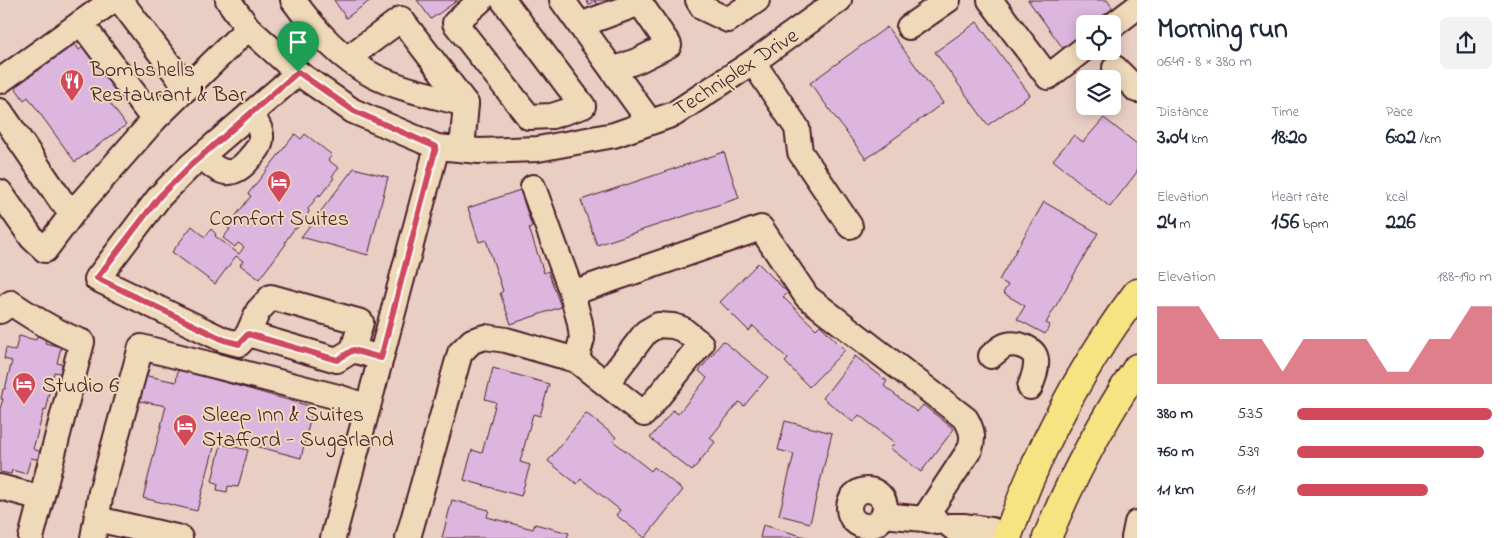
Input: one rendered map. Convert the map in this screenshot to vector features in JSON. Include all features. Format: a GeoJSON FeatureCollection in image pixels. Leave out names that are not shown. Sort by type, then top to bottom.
{"type":"FeatureCollection","features":[{"type":"Feature","properties":{"kind":"main road"},"geometry":{"type":"LineString","coordinates":[[1007,538],[1037,460],[1062,408],[1108,333],[1137,293]]}},
{"type":"Feature","properties":{"kind":"main road"},"geometry":{"type":"LineString","coordinates":[[1047,538],[1059,508],[1088,448],[1137,368]]}},
{"type":"Feature","properties":{"kind":"street"},"geometry":{"type":"LineString","coordinates":[[0,81],[113,0]]}},
{"type":"Feature","properties":{"kind":"street"},"geometry":{"type":"LineString","coordinates":[[120,0],[187,88]]}},
{"type":"Feature","properties":{"kind":"street","name":"Techniplex Drive"},"geometry":{"type":"LineString","coordinates":[[228,0],[248,28],[298,72],[354,111],[436,147],[479,151],[538,149],[614,135],[674,114],[753,62],[839,0]]}},
{"type":"Feature","properties":{"kind":"street"},"geometry":{"type":"LineString","coordinates":[[293,0],[312,25],[338,52],[374,76],[409,89],[466,104]]}},
{"type":"Feature","properties":{"kind":"street"},"geometry":{"type":"LineString","coordinates":[[481,0],[456,23],[529,117],[552,116],[583,106],[503,0]]}},
{"type":"Feature","properties":{"kind":"street"},"geometry":{"type":"LineString","coordinates":[[562,0],[650,122]]}},
{"type":"Feature","properties":{"kind":"street"},"geometry":{"type":"LineString","coordinates":[[698,0],[703,8],[728,20],[757,0]]}},
{"type":"Feature","properties":{"kind":"street"},"geometry":{"type":"LineString","coordinates":[[909,27],[948,0]]}},
{"type":"Feature","properties":{"kind":"street"},"geometry":{"type":"LineString","coordinates":[[990,0],[1048,77],[1076,55]]}},
{"type":"Feature","properties":{"kind":"street"},"geometry":{"type":"LineString","coordinates":[[580,25],[640,3],[669,45],[639,60],[612,70]]}},
{"type":"Feature","properties":{"kind":"street"},"geometry":{"type":"LineString","coordinates":[[1121,19],[1137,7]]}},
{"type":"Feature","properties":{"kind":"street"},"geometry":{"type":"LineString","coordinates":[[348,58],[401,19],[466,104],[462,149]]}},
{"type":"Feature","properties":{"kind":"street"},"geometry":{"type":"LineString","coordinates":[[81,23],[154,120]]}},
{"type":"Feature","properties":{"kind":"street"},"geometry":{"type":"LineString","coordinates":[[0,192],[32,238],[45,250],[75,210],[154,120],[248,28]]}},
{"type":"Feature","properties":{"kind":"street"},"geometry":{"type":"LineString","coordinates":[[753,62],[797,128],[800,152],[850,226]]}},
{"type":"Feature","properties":{"kind":"street"},"geometry":{"type":"LineString","coordinates":[[1115,68],[1137,90]]}},
{"type":"Feature","properties":{"kind":"street"},"geometry":{"type":"LineString","coordinates":[[248,334],[337,360],[353,350],[361,322],[271,297],[258,311],[248,334],[239,344],[224,340],[97,278],[160,196],[202,156],[298,72]]}},
{"type":"Feature","properties":{"kind":"street"},"geometry":{"type":"LineString","coordinates":[[0,111],[62,202],[75,210]]}},
{"type":"Feature","properties":{"kind":"street"},"geometry":{"type":"LineString","coordinates":[[202,156],[213,167],[224,172],[236,171],[248,161],[259,148],[262,137],[259,127],[250,114]]}},
{"type":"Feature","properties":{"kind":"street"},"geometry":{"type":"LineString","coordinates":[[333,538],[436,147]]}},
{"type":"Feature","properties":{"kind":"street"},"geometry":{"type":"LineString","coordinates":[[533,187],[572,293],[580,323],[582,338],[576,360]]}},
{"type":"Feature","properties":{"kind":"street"},"geometry":{"type":"LineString","coordinates":[[572,293],[761,228],[808,298],[966,419],[972,430],[973,439],[970,449],[924,519]]}},
{"type":"Feature","properties":{"kind":"street"},"geometry":{"type":"LineString","coordinates":[[0,311],[11,303],[69,338],[82,342],[31,538]]}},
{"type":"Feature","properties":{"kind":"street"},"geometry":{"type":"LineString","coordinates":[[408,538],[460,353],[472,341],[486,337],[506,340],[576,360],[606,384]]}},
{"type":"Feature","properties":{"kind":"street"},"geometry":{"type":"LineString","coordinates":[[991,356],[1006,345],[1024,346],[1036,359],[1036,368],[1030,387]]}},
{"type":"Feature","properties":{"kind":"street"},"geometry":{"type":"LineString","coordinates":[[180,538],[95,528],[101,492],[141,347],[368,406]]}},
{"type":"Feature","properties":{"kind":"street"},"geometry":{"type":"LineString","coordinates":[[353,350],[381,358]]}},
{"type":"Feature","properties":{"kind":"street"},"geometry":{"type":"LineString","coordinates":[[0,487],[41,498]]}},
{"type":"Feature","properties":{"kind":"street"},"geometry":{"type":"LineString","coordinates":[[870,528],[924,519],[958,532],[965,526],[992,530],[1000,538]]}},
{"type":"Feature","properties":{"kind":"street"},"geometry":{"type":"LineString","coordinates":[[1134,538],[1137,523]]}},
{"type":"Feature","properties":{"kind":"building"},"geometry":{"type":"Polygon","coordinates":[[[334,0],[371,0],[346,18],[334,0]]]}},
{"type":"Feature","properties":{"kind":"building"},"geometry":{"type":"Polygon","coordinates":[[[417,0],[458,0],[431,19],[417,0]]]}},
{"type":"Feature","properties":{"kind":"building"},"geometry":{"type":"Polygon","coordinates":[[[586,0],[608,0],[599,6],[595,1],[589,5],[586,0]]]}},
{"type":"Feature","properties":{"kind":"building"},"geometry":{"type":"Polygon","coordinates":[[[1028,0],[1107,0],[1116,13],[1113,15],[1076,15],[1076,43],[1065,51],[1028,0]]]}},
{"type":"Feature","properties":{"kind":"building"},"geometry":{"type":"Polygon","coordinates":[[[977,22],[1030,95],[988,125],[935,52],[977,22]]]}},
{"type":"Feature","properties":{"kind":"building"},"geometry":{"type":"Polygon","coordinates":[[[887,27],[943,103],[866,159],[810,83],[887,27]]]}},
{"type":"Feature","properties":{"kind":"building","name":"Bombshells Restaurant & Bar"},"geometry":{"type":"Polygon","coordinates":[[[72,39],[79,50],[88,43],[125,93],[110,103],[126,125],[75,162],[28,97],[24,100],[12,83],[72,39]]]}},
{"type":"Feature","properties":{"kind":"building"},"geometry":{"type":"Polygon","coordinates":[[[1104,118],[1137,144],[1137,172],[1110,207],[1053,160],[1074,135],[1083,142],[1104,118]]]}},
{"type":"Feature","properties":{"kind":"building","name":"Comfort Suites"},"geometry":{"type":"Polygon","coordinates":[[[295,134],[301,139],[305,134],[332,155],[328,160],[339,168],[332,176],[334,178],[320,196],[319,194],[308,209],[309,212],[294,229],[285,242],[286,244],[259,279],[240,265],[243,261],[236,256],[215,284],[172,252],[192,226],[205,237],[211,229],[216,234],[215,236],[239,254],[244,247],[238,243],[235,247],[223,238],[230,229],[227,227],[251,196],[248,194],[295,134]]]}},
{"type":"Feature","properties":{"kind":"building"},"geometry":{"type":"Polygon","coordinates":[[[724,152],[739,198],[597,245],[581,200],[724,152]]]}},
{"type":"Feature","properties":{"kind":"building"},"geometry":{"type":"Polygon","coordinates":[[[354,168],[388,177],[368,255],[301,237],[354,168]]]}},
{"type":"Feature","properties":{"kind":"building"},"geometry":{"type":"Polygon","coordinates":[[[520,190],[532,227],[529,228],[544,273],[548,271],[561,307],[511,324],[500,293],[503,291],[486,240],[479,242],[468,208],[520,190]]]}},
{"type":"Feature","properties":{"kind":"building"},"geometry":{"type":"Polygon","coordinates":[[[1044,202],[1098,233],[1046,323],[1050,325],[1045,334],[1017,319],[1025,306],[1003,293],[1008,285],[999,280],[1044,202]]]}},
{"type":"Feature","properties":{"kind":"building"},"geometry":{"type":"Polygon","coordinates":[[[758,263],[788,293],[783,297],[816,329],[820,325],[845,350],[809,387],[785,362],[788,359],[753,326],[749,331],[720,302],[758,263]]]}},
{"type":"Feature","properties":{"kind":"building"},"geometry":{"type":"Polygon","coordinates":[[[19,336],[36,340],[37,336],[46,339],[45,343],[61,347],[57,363],[66,365],[64,374],[54,372],[46,411],[44,410],[33,449],[42,452],[40,460],[31,458],[26,474],[12,470],[11,474],[0,472],[0,409],[3,389],[5,389],[12,361],[4,359],[6,348],[15,351],[19,336]]]}},
{"type":"Feature","properties":{"kind":"building"},"geometry":{"type":"Polygon","coordinates":[[[723,341],[768,377],[744,406],[739,402],[710,438],[715,442],[692,471],[650,438],[673,410],[678,414],[707,378],[699,371],[723,341]]]}},
{"type":"Feature","properties":{"kind":"building"},"geometry":{"type":"Polygon","coordinates":[[[855,356],[887,381],[884,386],[917,412],[923,405],[954,429],[921,472],[890,448],[895,443],[859,415],[853,422],[823,398],[855,356]]]}},
{"type":"Feature","properties":{"kind":"building"},"geometry":{"type":"Polygon","coordinates":[[[493,368],[549,384],[540,416],[533,414],[520,462],[530,465],[521,496],[464,480],[472,450],[482,453],[496,402],[485,399],[493,368]]]}},
{"type":"Feature","properties":{"kind":"building","name":"Sleep Inn & Suites Stafford - Sugarland"},"geometry":{"type":"Polygon","coordinates":[[[178,369],[313,407],[301,458],[217,436],[197,511],[143,498],[166,406],[135,400],[143,375],[176,382],[178,369]]]}},
{"type":"Feature","properties":{"kind":"building"},"geometry":{"type":"Polygon","coordinates":[[[586,413],[616,437],[613,441],[651,471],[654,467],[683,490],[645,538],[616,515],[620,510],[581,479],[577,484],[548,461],[586,413]]]}},
{"type":"Feature","properties":{"kind":"building"},"geometry":{"type":"Polygon","coordinates":[[[785,421],[832,433],[810,523],[779,515],[794,454],[778,450],[785,421]]]}},
{"type":"Feature","properties":{"kind":"building"},"geometry":{"type":"Polygon","coordinates":[[[221,444],[248,450],[238,487],[228,486],[227,492],[217,490],[218,484],[212,481],[221,444]]]}},
{"type":"Feature","properties":{"kind":"building"},"geometry":{"type":"Polygon","coordinates":[[[452,500],[489,510],[487,517],[533,529],[535,524],[569,533],[567,538],[442,538],[452,500]]]}},
{"type":"Feature","properties":{"kind":"building"},"geometry":{"type":"Polygon","coordinates":[[[763,525],[809,538],[760,538],[763,525]]]}},
{"type":"Feature","properties":{"kind":"place","name":"Bombshells Restaurant & Bar"},"geometry":{"type":"Point","coordinates":[72,102]}},
{"type":"Feature","properties":{"kind":"place","name":"Comfort Suites"},"geometry":{"type":"Point","coordinates":[279,203]}},
{"type":"Feature","properties":{"kind":"place","name":"Studio 6"},"geometry":{"type":"Point","coordinates":[24,405]}},
{"type":"Feature","properties":{"kind":"place","name":"Sleep Inn & Suites Stafford - Sugarland"},"geometry":{"type":"Point","coordinates":[185,447]}},
{"type":"Feature","properties":{"kind":"route"},"geometry":{"type":"LineString","coordinates":[[298,72],[354,111],[436,147],[381,358],[353,350],[337,360],[248,334],[239,344],[224,340],[97,278],[160,196],[191,165],[298,72]]}}]}
